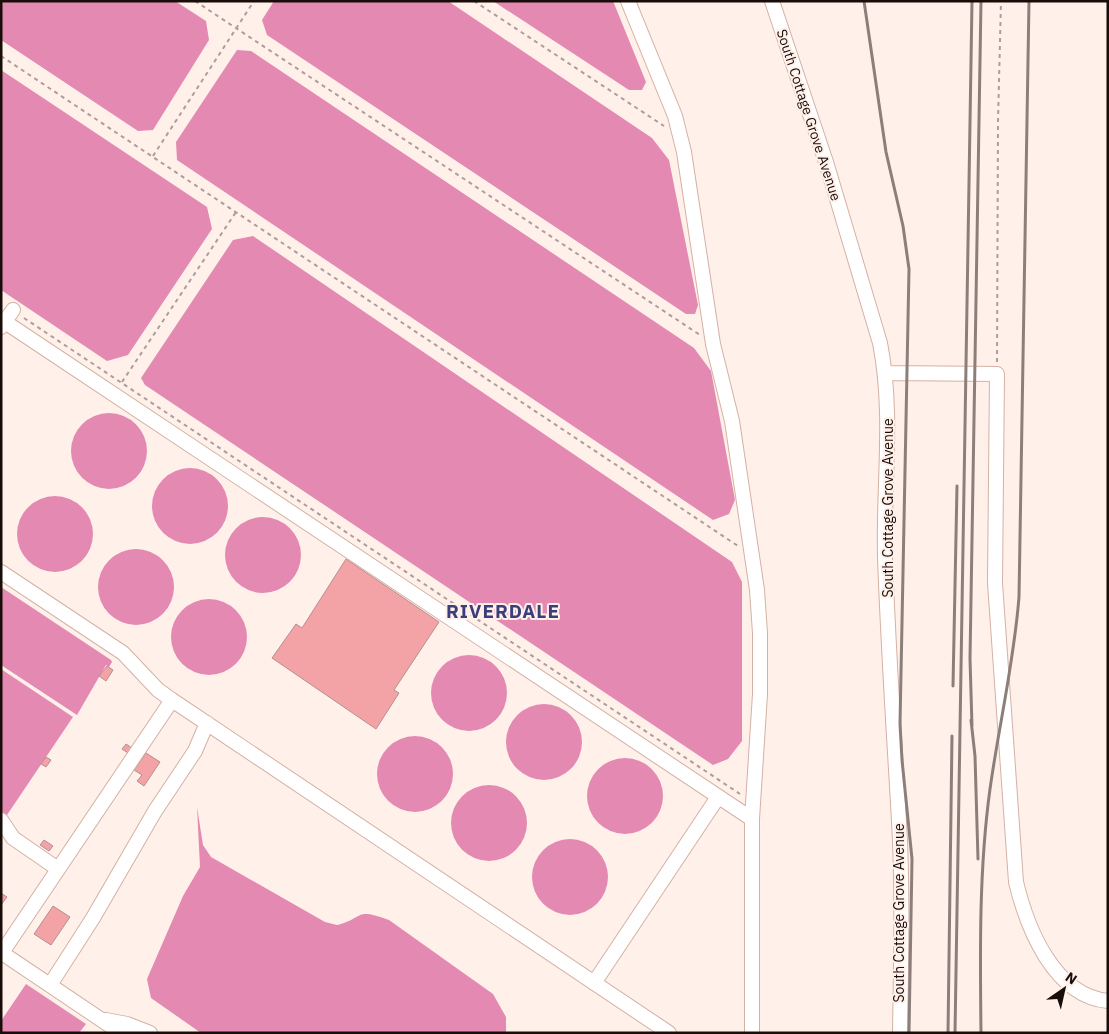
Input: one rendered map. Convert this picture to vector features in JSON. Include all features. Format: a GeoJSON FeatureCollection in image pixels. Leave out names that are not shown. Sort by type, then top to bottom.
{"type":"FeatureCollection","features":[{"type":"Feature","properties":{"kind":"street"},"geometry":{"type":"LineString","coordinates":[[628,1],[675,116],[684,152],[713,344],[732,421],[752,555],[760,633],[760,694],[752,819],[752,1033]]}},
{"type":"Feature","properties":{"kind":"street","name":"South Cottage Grove Avenue"},"geometry":{"type":"LineString","coordinates":[[772,1],[826,162],[880,343],[886,373],[888,404],[885,555],[894,764],[899,822],[900,1033]]}},
{"type":"Feature","properties":{"kind":"street"},"geometry":{"type":"LineString","coordinates":[[13,310],[3,325],[752,819]]}},
{"type":"Feature","properties":{"kind":"street"},"geometry":{"type":"LineString","coordinates":[[886,373],[998,374],[995,583],[1016,882],[1024,913],[1046,958],[1077,991],[1090,998],[1108,1001]]}},
{"type":"Feature","properties":{"kind":"street"},"geometry":{"type":"LineString","coordinates":[[1,572],[123,653],[158,690],[172,700],[669,1033]]}},
{"type":"Feature","properties":{"kind":"street"},"geometry":{"type":"LineString","coordinates":[[121,1033],[1,954],[172,700]]}},
{"type":"Feature","properties":{"kind":"street"},"geometry":{"type":"LineString","coordinates":[[50,986],[103,902],[155,811],[196,752],[207,724]]}},
{"type":"Feature","properties":{"kind":"street"},"geometry":{"type":"LineString","coordinates":[[594,983],[718,797]]}},
{"type":"Feature","properties":{"kind":"street"},"geometry":{"type":"LineString","coordinates":[[1,820],[13,838],[58,869]]}},
{"type":"Feature","properties":{"kind":"street"},"geometry":{"type":"LineString","coordinates":[[100,1019],[127,1024],[150,1033]]}},
{"type":"Feature","properties":{"kind":"path"},"geometry":{"type":"LineString","coordinates":[[195,1],[713,344]]}},
{"type":"Feature","properties":{"kind":"path"},"geometry":{"type":"LineString","coordinates":[[153,156],[254,1]]}},
{"type":"Feature","properties":{"kind":"path"},"geometry":{"type":"LineString","coordinates":[[474,1],[664,126]]}},
{"type":"Feature","properties":{"kind":"path"},"geometry":{"type":"LineString","coordinates":[[998,374],[998,122],[1001,1]]}},
{"type":"Feature","properties":{"kind":"path"},"geometry":{"type":"LineString","coordinates":[[1,56],[752,555]]}},
{"type":"Feature","properties":{"kind":"path"},"geometry":{"type":"LineString","coordinates":[[122,383],[236,212]]}},
{"type":"Feature","properties":{"kind":"path"},"geometry":{"type":"LineString","coordinates":[[13,310],[753,802]]}},
{"type":"Feature","properties":{"kind":"shaded area"},"geometry":{"type":"Polygon","coordinates":[[[1,1],[175,1],[206,21],[209,40],[153,130],[138,131],[1,40],[1,1]]]}},
{"type":"Feature","properties":{"kind":"shaded area"},"geometry":{"type":"Polygon","coordinates":[[[274,1],[448,1],[652,138],[669,160],[698,305],[695,314],[686,314],[267,35],[262,20],[274,1]]]}},
{"type":"Feature","properties":{"kind":"shaded area"},"geometry":{"type":"Polygon","coordinates":[[[493,1],[613,1],[646,82],[642,90],[629,90],[493,1]]]}},
{"type":"Feature","properties":{"kind":"shaded area"},"geometry":{"type":"Polygon","coordinates":[[[237,50],[251,51],[694,348],[711,371],[735,500],[729,514],[713,520],[177,160],[176,142],[237,50]]]}},
{"type":"Feature","properties":{"kind":"shaded area"},"geometry":{"type":"Polygon","coordinates":[[[1,70],[207,207],[212,229],[128,355],[107,361],[1,290],[1,70]]]}},
{"type":"Feature","properties":{"kind":"shaded area"},"geometry":{"type":"Polygon","coordinates":[[[253,236],[732,562],[742,582],[742,741],[728,759],[713,765],[145,385],[141,378],[233,240],[253,236]]]}},
{"type":"Feature","properties":{"kind":"shaded area"},"geometry":{"type":"Polygon","coordinates":[[[109,413],[123,416],[136,424],[144,437],[147,451],[144,465],[136,478],[123,486],[109,489],[95,486],[82,478],[74,465],[71,451],[74,437],[82,424],[95,416],[109,413]]]}},
{"type":"Feature","properties":{"kind":"shaded area"},"geometry":{"type":"Polygon","coordinates":[[[190,468],[204,471],[217,479],[225,492],[228,506],[225,520],[217,533],[204,541],[190,544],[176,541],[163,533],[155,520],[152,506],[155,492],[163,479],[176,471],[190,468]]]}},
{"type":"Feature","properties":{"kind":"shaded area"},"geometry":{"type":"Polygon","coordinates":[[[55,496],[70,499],[82,507],[90,519],[93,534],[90,549],[82,561],[70,569],[55,572],[40,569],[28,561],[20,549],[17,534],[20,519],[28,507],[40,499],[55,496]]]}},
{"type":"Feature","properties":{"kind":"shaded area"},"geometry":{"type":"Polygon","coordinates":[[[263,517],[277,520],[290,528],[298,541],[301,555],[298,569],[290,582],[277,590],[263,593],[249,590],[236,582],[228,569],[225,555],[228,541],[236,528],[249,520],[263,517]]]}},
{"type":"Feature","properties":{"kind":"shaded area"},"geometry":{"type":"Polygon","coordinates":[[[136,549],[150,552],[163,560],[171,573],[174,587],[171,601],[163,614],[150,622],[136,625],[122,622],[109,614],[101,601],[98,587],[101,573],[109,560],[122,552],[136,549]]]}},
{"type":"Feature","properties":{"kind":"shaded area"},"geometry":{"type":"Polygon","coordinates":[[[1,587],[111,660],[112,662],[109,667],[106,665],[77,715],[1,665],[1,587]]]}},
{"type":"Feature","properties":{"kind":"shaded area"},"geometry":{"type":"Polygon","coordinates":[[[209,599],[223,602],[236,610],[244,623],[247,637],[244,651],[236,664],[223,672],[209,675],[195,672],[182,664],[174,651],[171,637],[174,623],[182,610],[195,602],[209,599]]]}},
{"type":"Feature","properties":{"kind":"shaded area"},"geometry":{"type":"Polygon","coordinates":[[[469,655],[483,658],[496,666],[504,679],[507,693],[504,707],[496,720],[483,728],[469,731],[455,728],[442,720],[434,707],[431,693],[434,679],[442,666],[455,658],[469,655]]]}},
{"type":"Feature","properties":{"kind":"shaded area"},"geometry":{"type":"Polygon","coordinates":[[[1,669],[73,717],[7,815],[1,811],[1,669]]]}},
{"type":"Feature","properties":{"kind":"shaded area"},"geometry":{"type":"Polygon","coordinates":[[[544,704],[558,707],[571,715],[579,728],[582,742],[579,756],[571,769],[558,777],[544,780],[530,777],[517,769],[509,756],[506,742],[509,728],[517,715],[530,707],[544,704]]]}},
{"type":"Feature","properties":{"kind":"shaded area"},"geometry":{"type":"Polygon","coordinates":[[[415,736],[430,739],[442,747],[450,759],[453,774],[450,789],[442,801],[430,809],[415,812],[400,809],[388,801],[380,789],[377,774],[380,759],[388,747],[400,739],[415,736]]]}},
{"type":"Feature","properties":{"kind":"shaded area"},"geometry":{"type":"Polygon","coordinates":[[[625,758],[640,761],[652,769],[660,781],[663,796],[660,811],[652,823],[640,831],[625,834],[610,831],[598,823],[590,811],[587,796],[590,781],[598,769],[610,761],[625,758]]]}},
{"type":"Feature","properties":{"kind":"shaded area"},"geometry":{"type":"Polygon","coordinates":[[[489,785],[503,788],[516,796],[524,809],[527,823],[524,837],[516,850],[503,858],[489,861],[475,858],[462,850],[454,837],[451,823],[454,809],[462,796],[475,788],[489,785]]]}},
{"type":"Feature","properties":{"kind":"shaded area"},"geometry":{"type":"Polygon","coordinates":[[[197,807],[203,845],[211,857],[325,922],[337,925],[365,914],[389,920],[493,994],[506,1017],[506,1033],[201,1033],[151,998],[147,979],[183,896],[200,867],[197,807]]]}},
{"type":"Feature","properties":{"kind":"shaded area"},"geometry":{"type":"Polygon","coordinates":[[[570,839],[584,842],[597,850],[605,863],[608,877],[605,891],[597,904],[584,912],[570,915],[556,912],[543,904],[535,891],[532,877],[535,863],[543,850],[556,842],[570,839]]]}},
{"type":"Feature","properties":{"kind":"shaded area"},"geometry":{"type":"Polygon","coordinates":[[[26,984],[86,1024],[79,1033],[1,1033],[1,1021],[26,984]]]}},
{"type":"Feature","properties":{"kind":"building"},"geometry":{"type":"Polygon","coordinates":[[[346,559],[439,622],[394,690],[399,693],[376,729],[272,658],[296,624],[302,628],[346,559]]]}},
{"type":"Feature","properties":{"kind":"building"},"geometry":{"type":"Polygon","coordinates":[[[107,666],[113,670],[106,681],[99,676],[107,666]]]}},
{"type":"Feature","properties":{"kind":"building"},"geometry":{"type":"Polygon","coordinates":[[[126,744],[132,748],[128,753],[122,749],[126,744]]]}},
{"type":"Feature","properties":{"kind":"building"},"geometry":{"type":"Polygon","coordinates":[[[146,753],[160,762],[144,786],[137,781],[142,775],[134,770],[146,753]]]}},
{"type":"Feature","properties":{"kind":"building"},"geometry":{"type":"Polygon","coordinates":[[[46,757],[51,760],[46,767],[41,764],[46,757]]]}},
{"type":"Feature","properties":{"kind":"building"},"geometry":{"type":"Polygon","coordinates":[[[44,840],[53,846],[49,851],[40,845],[44,840]]]}},
{"type":"Feature","properties":{"kind":"building"},"geometry":{"type":"Polygon","coordinates":[[[1,893],[7,897],[1,905],[1,893]]]}},
{"type":"Feature","properties":{"kind":"building"},"geometry":{"type":"Polygon","coordinates":[[[53,906],[70,917],[51,945],[34,934],[53,906]]]}},
{"type":"Feature","properties":{"kind":"railway"},"geometry":{"type":"LineString","coordinates":[[864,1],[886,152],[903,226],[909,269],[900,724],[912,859],[909,1033]]}},
{"type":"Feature","properties":{"kind":"railway"},"geometry":{"type":"LineString","coordinates":[[955,1033],[972,1]]}},
{"type":"Feature","properties":{"kind":"railway"},"geometry":{"type":"LineString","coordinates":[[972,726],[970,659],[981,1]]}},
{"type":"Feature","properties":{"kind":"railway"},"geometry":{"type":"LineString","coordinates":[[981,1033],[981,911],[986,819],[1014,645],[1019,597],[1029,1]]}},
{"type":"Feature","properties":{"kind":"railway"},"geometry":{"type":"LineString","coordinates":[[953,686],[957,486]]}},
{"type":"Feature","properties":{"kind":"railway"},"geometry":{"type":"LineString","coordinates":[[971,720],[975,756],[978,859]]}},
{"type":"Feature","properties":{"kind":"railway"},"geometry":{"type":"LineString","coordinates":[[948,1033],[952,736]]}},
{"type":"Feature","properties":{"kind":"district","name":"RIVERDALE"},"geometry":{"type":"Point","coordinates":[503,611]}}]}
